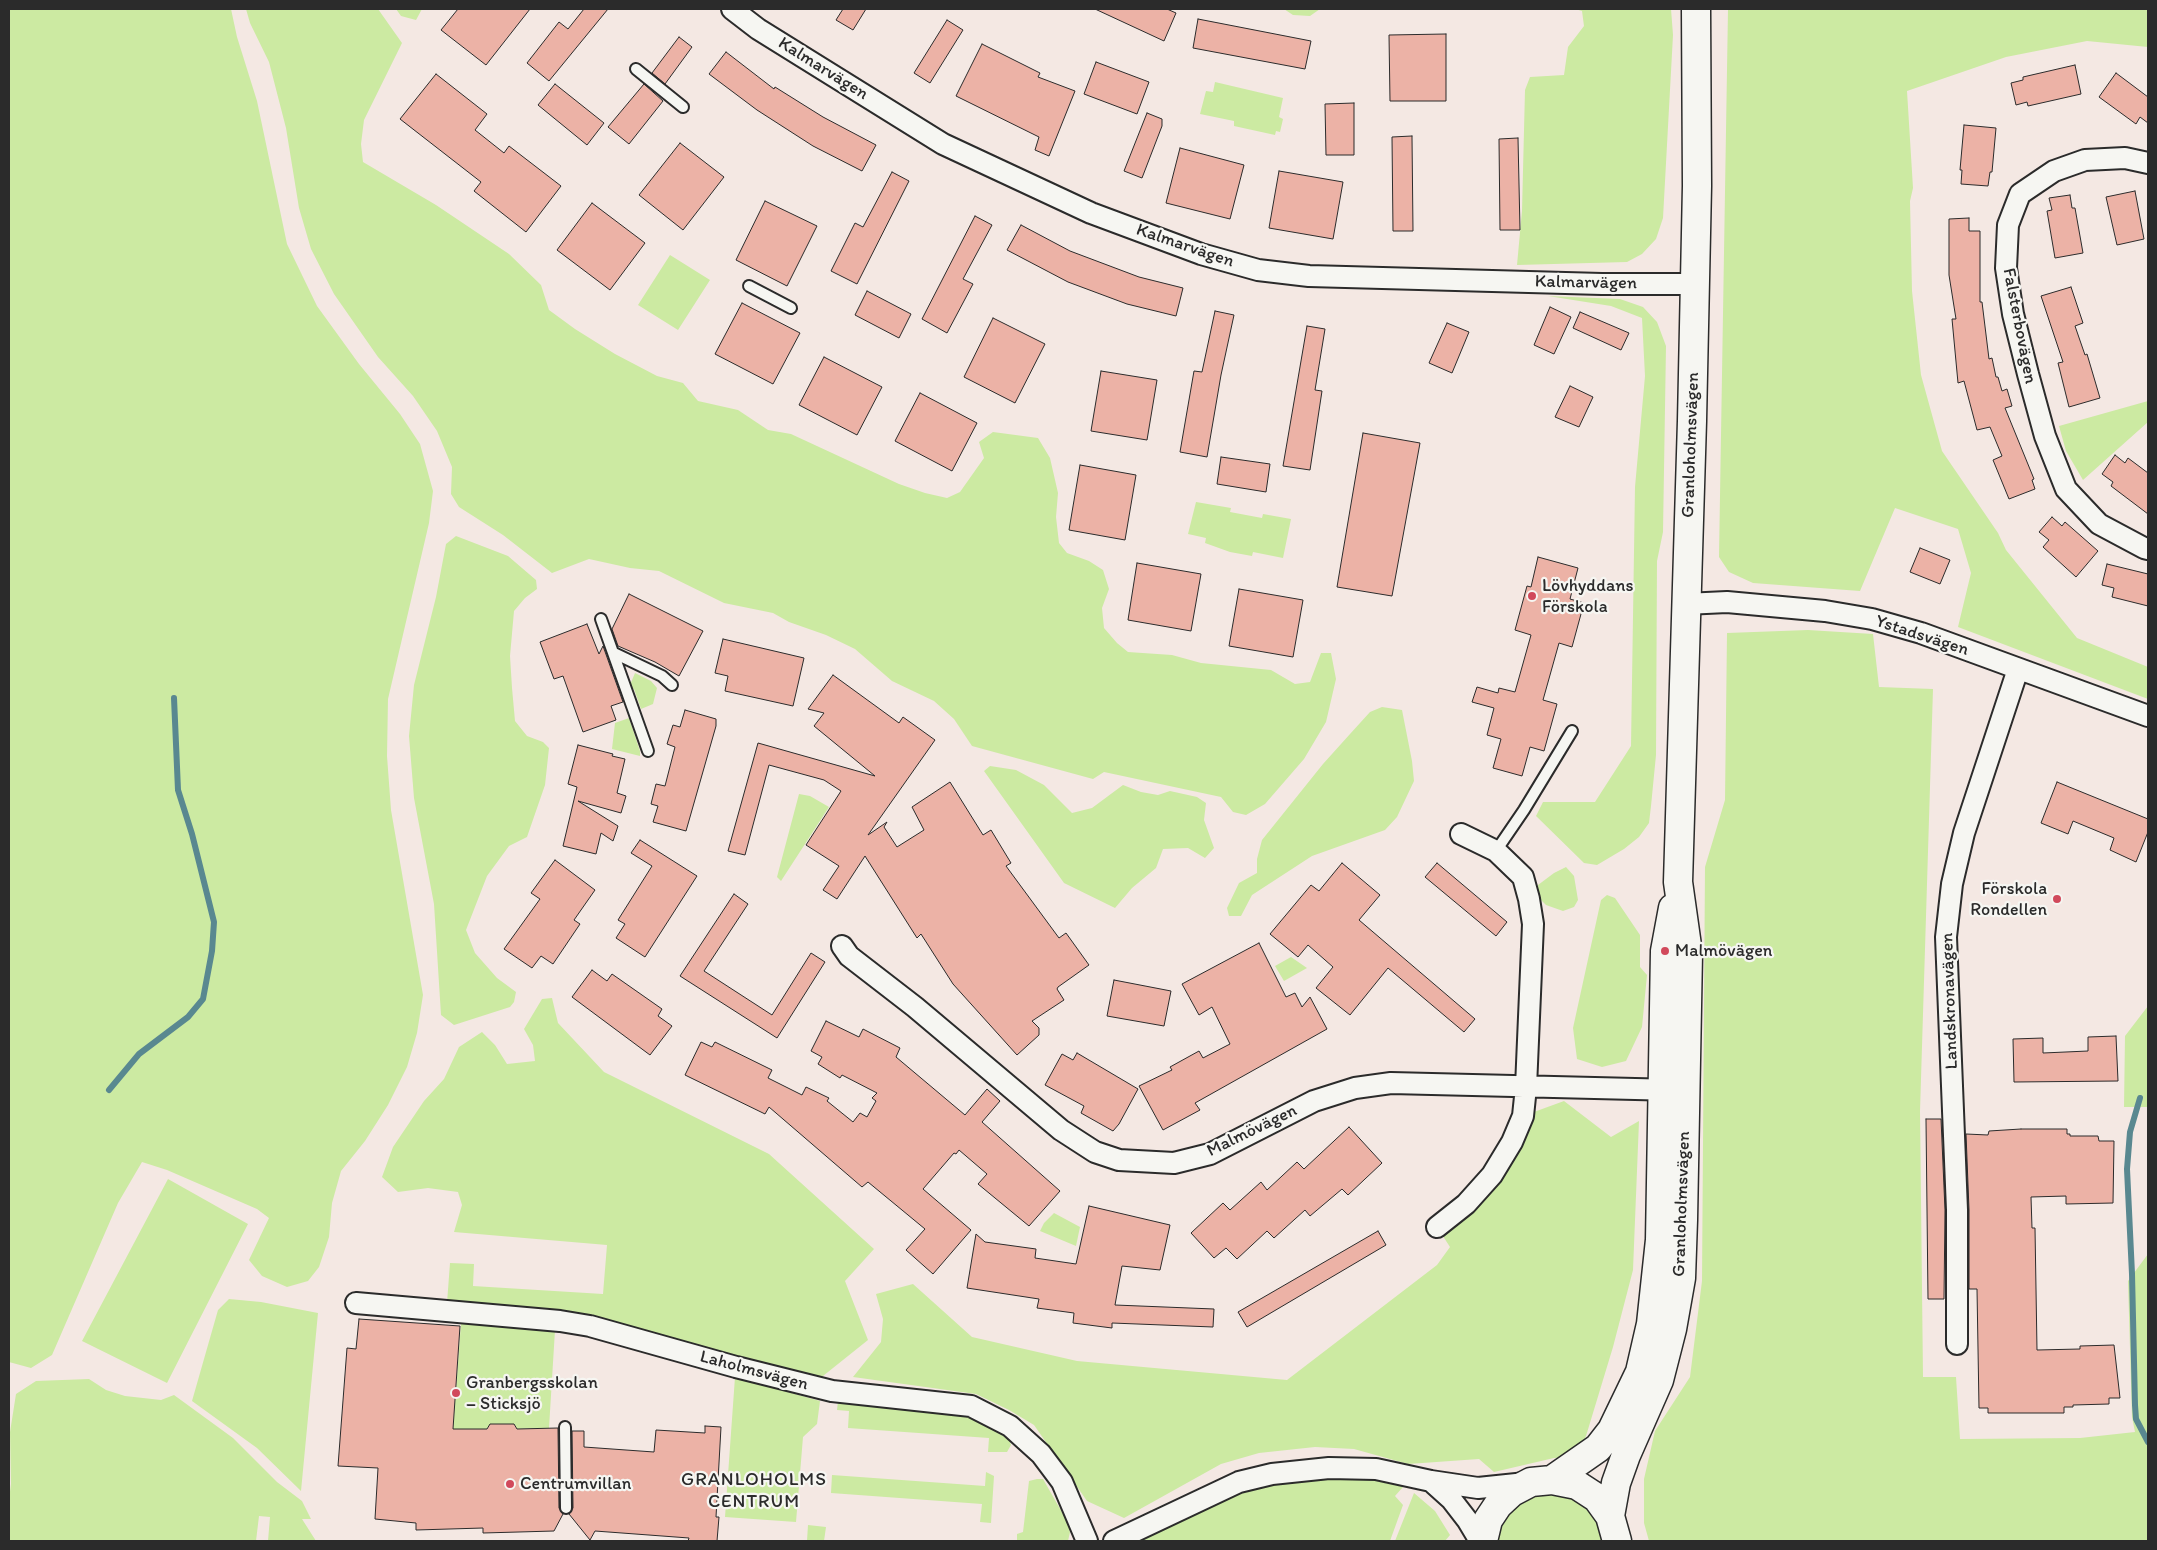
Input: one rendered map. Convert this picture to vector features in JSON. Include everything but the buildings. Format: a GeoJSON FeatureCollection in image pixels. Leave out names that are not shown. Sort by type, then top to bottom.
{"type":"FeatureCollection","features":[{"type":"Feature","properties":{"kind":"street","name":"Kalmarvägen"},"geometry":{"type":"LineString","coordinates":[[732,9],[766,34],[943,144],[1091,213],[1210,257],[1258,270],[1308,276],[1602,284],[1695,284]]}},
{"type":"Feature","properties":{"kind":"street","name":"Granloholmsvägen"},"geometry":{"type":"LineString","coordinates":[[1481,1541],[1488,1520],[1498,1505],[1512,1492],[1541,1481],[1598,1448],[1612,1430],[1640,1372],[1651,1324],[1688,953],[1678,882],[1695,284],[1696,9]]}},
{"type":"Feature","properties":{"kind":"street","name":"Falsterbovägen"},"geometry":{"type":"LineString","coordinates":[[2148,163],[2125,158],[2085,160],[2054,170],[2020,194],[2008,225],[2006,268],[2013,314],[2028,374],[2045,436],[2066,489],[2099,524],[2148,549]]}},
{"type":"Feature","properties":{"kind":"street","name":"Ystadsvägen"},"geometry":{"type":"LineString","coordinates":[[1685,604],[1727,602],[1825,611],[1872,619],[1921,633],[2148,716]]}},
{"type":"Feature","properties":{"kind":"street","name":"Landskronavägen"},"geometry":{"type":"LineString","coordinates":[[1957,1344],[1956,1201],[1946,937],[1952,884],[1964,833],[2018,670]]}},
{"type":"Feature","properties":{"kind":"street"},"geometry":{"type":"LineString","coordinates":[[1437,1227],[1466,1204],[1492,1175],[1512,1142],[1523,1116],[1526,1087],[1532,924],[1529,899],[1523,877],[1496,850],[1461,834]]}},
{"type":"Feature","properties":{"kind":"street","name":"Malmövägen"},"geometry":{"type":"LineString","coordinates":[[842,946],[850,956],[915,1007],[1061,1130],[1095,1152],[1119,1160],[1174,1162],[1210,1154],[1314,1101],[1355,1088],[1392,1083],[1674,1090]]}},
{"type":"Feature","properties":{"kind":"street","name":"Granloholmsvägen"},"geometry":{"type":"LineString","coordinates":[[1616,1535],[1616,1483],[1626,1455],[1659,1380],[1672,1329],[1681,1278],[1674,1090]]}},
{"type":"Feature","properties":{"kind":"street","name":"Laholmsvägen"},"geometry":{"type":"LineString","coordinates":[[356,1303],[560,1321],[590,1326],[736,1367],[832,1391],[971,1406],[1010,1426],[1040,1454],[1062,1482],[1087,1541]]}},
{"type":"Feature","properties":{"kind":"street"},"geometry":{"type":"LineString","coordinates":[[1114,1541],[1239,1482],[1272,1474],[1329,1468],[1376,1469],[1431,1481],[1478,1488],[1541,1481],[1565,1481],[1587,1491],[1596,1498],[1616,1535]]}},
{"type":"Feature","properties":{"kind":"street"},"geometry":{"type":"LineString","coordinates":[[1431,1481],[1451,1499],[1481,1541]]}},
{"type":"Feature","properties":{"kind":"lane"},"geometry":{"type":"LineString","coordinates":[[636,69],[683,107]]}},
{"type":"Feature","properties":{"kind":"lane"},"geometry":{"type":"LineString","coordinates":[[750,286],[791,308]]}},
{"type":"Feature","properties":{"kind":"lane"},"geometry":{"type":"LineString","coordinates":[[601,619],[648,751]]}},
{"type":"Feature","properties":{"kind":"lane"},"geometry":{"type":"LineString","coordinates":[[614,653],[662,676],[672,685]]}},
{"type":"Feature","properties":{"kind":"lane"},"geometry":{"type":"LineString","coordinates":[[1496,850],[1524,810],[1572,731]]}},
{"type":"Feature","properties":{"kind":"lane"},"geometry":{"type":"LineString","coordinates":[[565,1427],[566,1508]]}},
{"type":"Feature","properties":{"kind":"green space"},"geometry":{"type":"Polygon","coordinates":[[[9,9],[231,9],[237,37],[257,101],[287,244],[317,306],[359,364],[400,414],[420,444],[433,491],[429,523],[388,699],[387,756],[391,810],[423,995],[417,1033],[407,1067],[388,1105],[365,1141],[341,1171],[332,1203],[329,1237],[319,1267],[308,1281],[287,1287],[262,1276],[249,1260],[269,1218],[257,1209],[167,1170],[142,1162],[118,1203],[52,1355],[31,1368],[9,1362],[9,9]]]}},
{"type":"Feature","properties":{"kind":"green space"},"geometry":{"type":"Polygon","coordinates":[[[246,9],[378,9],[402,43],[364,120],[361,144],[363,162],[436,205],[509,254],[541,285],[549,310],[575,329],[615,354],[657,376],[683,383],[698,401],[738,410],[768,430],[791,434],[899,484],[947,498],[960,492],[984,458],[979,442],[993,432],[1038,438],[1050,458],[1058,493],[1056,517],[1059,543],[1067,553],[1089,561],[1103,570],[1109,589],[1102,608],[1104,628],[1128,652],[1172,655],[1201,663],[1271,670],[1295,684],[1310,682],[1321,653],[1331,653],[1336,679],[1326,722],[1304,759],[1265,804],[1246,815],[1233,812],[1221,797],[1104,772],[1093,779],[972,746],[954,719],[934,701],[892,681],[855,649],[826,635],[789,622],[773,613],[724,603],[659,571],[630,568],[589,559],[552,573],[503,535],[459,507],[451,494],[452,467],[437,431],[413,396],[378,357],[334,294],[311,249],[299,208],[286,128],[269,62],[250,23],[246,9]]]}},
{"type":"Feature","properties":{"kind":"green space"},"geometry":{"type":"Polygon","coordinates":[[[396,9],[422,9],[416,20],[401,16],[396,9]]]}},
{"type":"Feature","properties":{"kind":"green space"},"geometry":{"type":"Polygon","coordinates":[[[1284,9],[1320,9],[1310,16],[1293,15],[1284,9]]]}},
{"type":"Feature","properties":{"kind":"green space"},"geometry":{"type":"Polygon","coordinates":[[[1575,9],[1671,9],[1673,35],[1663,218],[1656,239],[1642,254],[1627,262],[1517,265],[1522,211],[1525,90],[1530,77],[1564,75],[1568,47],[1584,26],[1582,11],[1575,9]]]}},
{"type":"Feature","properties":{"kind":"green space"},"geometry":{"type":"Polygon","coordinates":[[[1728,9],[2148,9],[2148,47],[2087,41],[2006,57],[1907,91],[1913,188],[1910,201],[1912,291],[1921,375],[1942,451],[1998,533],[2006,550],[2077,638],[2148,667],[2148,699],[1958,627],[1971,573],[1958,529],[1895,508],[1860,591],[1753,583],[1729,572],[1719,557],[1728,9]]]}},
{"type":"Feature","properties":{"kind":"green space"},"geometry":{"type":"Polygon","coordinates":[[[1215,82],[1283,98],[1279,117],[1283,119],[1280,132],[1276,131],[1275,135],[1234,126],[1234,121],[1200,114],[1206,91],[1213,92],[1215,82]]]}},
{"type":"Feature","properties":{"kind":"green space"},"geometry":{"type":"Polygon","coordinates":[[[670,255],[710,280],[678,330],[638,305],[670,255]]]}},
{"type":"Feature","properties":{"kind":"green space"},"geometry":{"type":"Polygon","coordinates":[[[1548,296],[1620,299],[1643,307],[1657,322],[1666,346],[1663,532],[1657,561],[1656,755],[1649,823],[1639,837],[1624,849],[1597,865],[1584,863],[1536,816],[1543,802],[1595,802],[1631,746],[1635,487],[1645,376],[1642,318],[1611,306],[1548,296]]]}},
{"type":"Feature","properties":{"kind":"green space"},"geometry":{"type":"Polygon","coordinates":[[[2148,401],[2148,422],[2083,480],[2066,451],[2059,426],[2148,401]]]}},
{"type":"Feature","properties":{"kind":"green space"},"geometry":{"type":"Polygon","coordinates":[[[1196,502],[1231,508],[1230,512],[1262,518],[1263,514],[1291,519],[1283,558],[1253,552],[1252,556],[1230,552],[1205,543],[1206,538],[1188,534],[1196,502]]]}},
{"type":"Feature","properties":{"kind":"green space"},"geometry":{"type":"Polygon","coordinates":[[[456,536],[508,556],[536,580],[537,589],[525,598],[514,611],[510,656],[512,688],[515,721],[527,736],[543,742],[549,748],[545,785],[527,837],[509,846],[487,876],[466,930],[475,953],[497,978],[516,992],[514,1002],[510,1007],[454,1025],[441,1015],[434,904],[414,798],[409,736],[414,685],[436,597],[446,544],[456,536]]]}},
{"type":"Feature","properties":{"kind":"green space"},"geometry":{"type":"Polygon","coordinates":[[[1808,630],[1873,634],[1879,687],[1933,689],[1920,1111],[1923,1377],[1956,1377],[1960,1439],[2080,1438],[2135,1432],[2132,1417],[2128,1281],[2148,1254],[2148,1541],[1649,1541],[1644,1523],[1644,1479],[1655,1431],[1690,1377],[1702,1281],[1705,867],[1725,800],[1727,633],[1808,630]]]}},
{"type":"Feature","properties":{"kind":"green space"},"geometry":{"type":"Polygon","coordinates":[[[635,673],[651,681],[657,688],[653,704],[641,709],[634,689],[631,690],[630,685],[635,673]]]}},
{"type":"Feature","properties":{"kind":"green space"},"geometry":{"type":"Polygon","coordinates":[[[1382,707],[1402,710],[1412,761],[1414,781],[1397,817],[1385,830],[1312,856],[1252,895],[1241,916],[1229,916],[1227,908],[1239,883],[1257,873],[1257,859],[1262,840],[1323,764],[1350,734],[1370,712],[1382,707]]]}},
{"type":"Feature","properties":{"kind":"green space"},"geometry":{"type":"Polygon","coordinates":[[[629,718],[640,756],[612,749],[615,723],[629,718]]]}},
{"type":"Feature","properties":{"kind":"green space"},"geometry":{"type":"Polygon","coordinates":[[[990,766],[1016,770],[1044,785],[1072,813],[1092,808],[1123,785],[1141,792],[1158,795],[1170,791],[1197,797],[1206,803],[1204,820],[1214,848],[1205,858],[1188,848],[1163,849],[1156,868],[1132,888],[1115,908],[1064,883],[984,771],[990,766]]]}},
{"type":"Feature","properties":{"kind":"green space"},"geometry":{"type":"Polygon","coordinates":[[[799,794],[810,796],[829,807],[781,881],[777,877],[799,794]]]}},
{"type":"Feature","properties":{"kind":"green space"},"geometry":{"type":"Polygon","coordinates":[[[1566,867],[1574,876],[1578,900],[1574,907],[1563,911],[1546,905],[1538,897],[1538,885],[1566,867]]]}},
{"type":"Feature","properties":{"kind":"green space"},"geometry":{"type":"Polygon","coordinates":[[[1607,895],[1615,898],[1640,935],[1640,967],[1647,975],[1642,1027],[1626,1061],[1602,1067],[1577,1059],[1573,1028],[1601,900],[1607,895]]]}},
{"type":"Feature","properties":{"kind":"green space"},"geometry":{"type":"Polygon","coordinates":[[[1291,957],[1307,968],[1284,981],[1275,966],[1291,957]]]}},
{"type":"Feature","properties":{"kind":"green space"},"geometry":{"type":"Polygon","coordinates":[[[552,998],[558,1023],[604,1072],[769,1154],[874,1249],[845,1281],[868,1340],[818,1380],[447,1303],[450,1263],[474,1264],[473,1286],[603,1294],[607,1245],[454,1232],[462,1205],[458,1192],[428,1188],[398,1192],[382,1177],[393,1147],[424,1101],[444,1079],[459,1047],[482,1032],[495,1045],[507,1064],[535,1061],[533,1045],[524,1029],[542,999],[552,998]]]}},
{"type":"Feature","properties":{"kind":"green space"},"geometry":{"type":"Polygon","coordinates":[[[2148,1006],[2148,1107],[2124,1107],[2125,1036],[2148,1006]]]}},
{"type":"Feature","properties":{"kind":"green space"},"geometry":{"type":"Polygon","coordinates":[[[1564,1101],[1611,1137],[1639,1121],[1633,1270],[1613,1347],[1586,1436],[1574,1457],[1554,1458],[1494,1472],[1479,1459],[1408,1464],[1354,1449],[1315,1447],[1259,1453],[1221,1464],[1124,1518],[1087,1501],[1034,1425],[1009,1410],[976,1394],[853,1377],[881,1342],[883,1319],[876,1294],[913,1284],[972,1337],[1077,1361],[1287,1380],[1437,1265],[1450,1247],[1437,1227],[1480,1189],[1523,1116],[1564,1101]]]}},
{"type":"Feature","properties":{"kind":"green space"},"geometry":{"type":"Polygon","coordinates":[[[168,1179],[248,1224],[167,1383],[82,1341],[168,1179]]]}},
{"type":"Feature","properties":{"kind":"green space"},"geometry":{"type":"Polygon","coordinates":[[[1054,1213],[1080,1227],[1076,1246],[1040,1231],[1044,1223],[1054,1213]]]}},
{"type":"Feature","properties":{"kind":"green space"},"geometry":{"type":"Polygon","coordinates":[[[229,1299],[261,1302],[318,1313],[301,1491],[257,1448],[192,1401],[218,1310],[229,1299]]]}},
{"type":"Feature","properties":{"kind":"green space"},"geometry":{"type":"Polygon","coordinates":[[[461,1323],[555,1330],[549,1428],[517,1429],[514,1424],[490,1424],[487,1429],[453,1429],[461,1323]]]}},
{"type":"Feature","properties":{"kind":"green space"},"geometry":{"type":"Polygon","coordinates":[[[735,1377],[820,1401],[817,1424],[803,1437],[796,1522],[725,1517],[735,1377]]]}},
{"type":"Feature","properties":{"kind":"green space"},"geometry":{"type":"Polygon","coordinates":[[[89,1379],[106,1390],[125,1396],[161,1400],[174,1395],[233,1438],[277,1482],[302,1501],[311,1519],[302,1519],[316,1541],[268,1541],[270,1517],[259,1516],[256,1541],[9,1541],[10,1432],[16,1394],[36,1381],[89,1379]]]}},
{"type":"Feature","properties":{"kind":"green space"},"geometry":{"type":"Polygon","coordinates":[[[838,1401],[945,1412],[971,1417],[1009,1439],[1011,1445],[1007,1452],[988,1452],[989,1438],[848,1428],[849,1411],[837,1410],[838,1401]]]}},
{"type":"Feature","properties":{"kind":"green space"},"geometry":{"type":"Polygon","coordinates":[[[986,1472],[994,1476],[991,1523],[980,1522],[982,1504],[831,1493],[832,1475],[985,1486],[986,1472]]]}},
{"type":"Feature","properties":{"kind":"green space"},"geometry":{"type":"Polygon","coordinates":[[[1319,1478],[1373,1478],[1389,1481],[1403,1487],[1395,1496],[1403,1505],[1390,1541],[1140,1541],[1205,1507],[1250,1488],[1319,1478]]]}},
{"type":"Feature","properties":{"kind":"green space"},"geometry":{"type":"Polygon","coordinates":[[[1043,1479],[1067,1521],[1070,1532],[1068,1541],[1009,1541],[1017,1540],[1017,1534],[1023,1532],[1029,1481],[1043,1479]]]}},
{"type":"Feature","properties":{"kind":"green space"},"geometry":{"type":"Polygon","coordinates":[[[1539,1492],[1570,1495],[1595,1514],[1606,1541],[1493,1541],[1509,1508],[1539,1492]]]}},
{"type":"Feature","properties":{"kind":"green space"},"geometry":{"type":"Polygon","coordinates":[[[1414,1493],[1435,1511],[1450,1535],[1445,1541],[1395,1541],[1414,1493]]]}},
{"type":"Feature","properties":{"kind":"green space"},"geometry":{"type":"Polygon","coordinates":[[[808,1525],[826,1527],[824,1541],[807,1541],[808,1525]]]}},
{"type":"Feature","properties":{"kind":"waterway"},"geometry":{"type":"LineString","coordinates":[[109,1090],[139,1054],[188,1017],[203,999],[212,951],[214,922],[192,834],[178,790],[174,698]]}},
{"type":"Feature","properties":{"kind":"waterway"},"geometry":{"type":"LineString","coordinates":[[2140,1098],[2130,1132],[2127,1169],[2136,1419],[2148,1442]]}},
{"type":"Feature","properties":{"kind":"place","name":"Lövhyddans Förskola"},"geometry":{"type":"Point","coordinates":[1532,596]}},
{"type":"Feature","properties":{"kind":"place","name":"Förskola Rondellen"},"geometry":{"type":"Point","coordinates":[2057,899]}},
{"type":"Feature","properties":{"kind":"place","name":"Malmövägen"},"geometry":{"type":"Point","coordinates":[1665,951]}},
{"type":"Feature","properties":{"kind":"place","name":"Granbergsskolan – Sticksjö"},"geometry":{"type":"Point","coordinates":[456,1393]}},
{"type":"Feature","properties":{"kind":"place","name":"Centrumvillan"},"geometry":{"type":"Point","coordinates":[510,1484]}},
{"type":"Feature","properties":{"kind":"district","name":"GRANLOHOLMS CENTRUM"},"geometry":{"type":"Point","coordinates":[754,1491]}}]}
